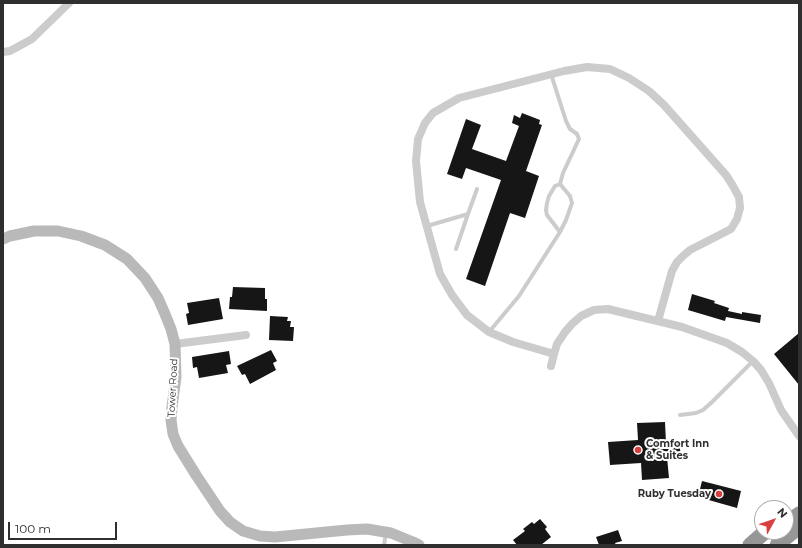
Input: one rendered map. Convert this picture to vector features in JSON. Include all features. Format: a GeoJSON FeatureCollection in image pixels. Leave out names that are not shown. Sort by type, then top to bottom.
{"type":"FeatureCollection","features":[{"type":"Feature","properties":{"kind":"highway"},"geometry":{"type":"LineString","coordinates":[[777,545],[799,527]]}},
{"type":"Feature","properties":{"kind":"street"},"geometry":{"type":"LineString","coordinates":[[3,52],[10,51],[32,39],[69,3]]}},
{"type":"Feature","properties":{"kind":"street"},"geometry":{"type":"LineString","coordinates":[[554,354],[513,342],[489,332],[467,314],[452,296],[440,274],[420,202],[416,161],[418,139],[425,123],[433,113],[459,98],[551,74],[587,67],[610,69],[629,78],[649,91],[664,105],[726,175],[739,197],[740,208],[737,219],[731,230],[690,250],[676,262],[658,321]]}},
{"type":"Feature","properties":{"kind":"street","name":"Tower Road"},"geometry":{"type":"LineString","coordinates":[[3,239],[34,231],[58,231],[80,236],[105,246],[127,259],[145,278],[158,298],[171,329],[175,344],[176,378],[171,420],[173,434],[178,446],[196,475],[220,511],[230,522],[243,531],[260,536],[275,537],[367,529],[386,532],[419,545]]}},
{"type":"Feature","properties":{"kind":"street"},"geometry":{"type":"LineString","coordinates":[[551,366],[557,344],[565,332],[581,316],[594,310],[608,309],[682,327],[727,342],[754,361],[769,383],[781,410],[799,436]]}},
{"type":"Feature","properties":{"kind":"street"},"geometry":{"type":"LineString","coordinates":[[175,344],[246,335]]}},
{"type":"Feature","properties":{"kind":"lane"},"geometry":{"type":"LineString","coordinates":[[551,74],[566,121],[570,129],[577,134],[579,139],[563,173],[560,184],[555,186],[549,196],[546,210],[547,215],[560,232]]}},
{"type":"Feature","properties":{"kind":"lane"},"geometry":{"type":"LineString","coordinates":[[489,332],[519,296],[560,232],[566,220],[572,203],[570,196],[560,184]]}},
{"type":"Feature","properties":{"kind":"lane"},"geometry":{"type":"LineString","coordinates":[[456,250],[477,189]]}},
{"type":"Feature","properties":{"kind":"lane"},"geometry":{"type":"LineString","coordinates":[[427,226],[468,214]]}},
{"type":"Feature","properties":{"kind":"lane"},"geometry":{"type":"LineString","coordinates":[[680,416],[703,410],[754,361]]}},
{"type":"Feature","properties":{"kind":"lane"},"geometry":{"type":"LineString","coordinates":[[384,545],[386,532]]}},
{"type":"Feature","properties":{"kind":"building"},"geometry":{"type":"Polygon","coordinates":[[[522,113],[540,120],[539,124],[542,125],[526,171],[539,176],[525,218],[510,213],[485,286],[466,279],[501,180],[466,168],[462,179],[447,174],[466,119],[481,125],[472,149],[506,161],[519,126],[512,123],[514,115],[520,118],[522,113]]]}},
{"type":"Feature","properties":{"kind":"building"},"geometry":{"type":"Polygon","coordinates":[[[233,287],[265,288],[267,311],[229,309],[233,287]]]}},
{"type":"Feature","properties":{"kind":"building"},"geometry":{"type":"Polygon","coordinates":[[[692,294],[715,301],[714,303],[729,308],[728,311],[742,314],[742,312],[761,315],[760,323],[726,317],[725,321],[688,310],[692,294]]]}},
{"type":"Feature","properties":{"kind":"building"},"geometry":{"type":"Polygon","coordinates":[[[219,298],[223,319],[188,325],[186,314],[189,313],[187,303],[219,298]]]}},
{"type":"Feature","properties":{"kind":"building"},"geometry":{"type":"Polygon","coordinates":[[[270,316],[288,317],[287,321],[291,321],[290,327],[294,327],[293,341],[269,340],[270,316]]]}},
{"type":"Feature","properties":{"kind":"building"},"geometry":{"type":"Polygon","coordinates":[[[799,333],[799,385],[774,354],[799,333]]]}},
{"type":"Feature","properties":{"kind":"building"},"geometry":{"type":"Polygon","coordinates":[[[271,350],[277,361],[273,363],[276,370],[250,384],[245,374],[242,375],[237,366],[271,350]]]}},
{"type":"Feature","properties":{"kind":"building"},"geometry":{"type":"Polygon","coordinates":[[[229,351],[231,364],[226,365],[228,373],[199,378],[197,367],[193,368],[192,357],[229,351]]]}},
{"type":"Feature","properties":{"kind":"building","name":"Comfort Inn & Suites"},"geometry":{"type":"Polygon","coordinates":[[[665,422],[666,443],[679,442],[681,456],[667,457],[669,478],[642,480],[641,463],[610,465],[608,442],[638,440],[637,423],[665,422]]]}},
{"type":"Feature","properties":{"kind":"building","name":"Ruby Tuesday"},"geometry":{"type":"Polygon","coordinates":[[[702,481],[741,491],[737,508],[698,497],[702,481]]]}},
{"type":"Feature","properties":{"kind":"building"},"geometry":{"type":"Polygon","coordinates":[[[540,519],[547,527],[545,529],[551,537],[541,545],[517,545],[513,540],[525,531],[523,529],[532,522],[534,524],[540,519]]]}},
{"type":"Feature","properties":{"kind":"building"},"geometry":{"type":"Polygon","coordinates":[[[618,530],[622,541],[615,543],[616,545],[599,545],[596,537],[618,530]]]}},
{"type":"Feature","properties":{"kind":"place","name":"Comfort Inn & Suites"},"geometry":{"type":"Point","coordinates":[638,450]}},
{"type":"Feature","properties":{"kind":"place","name":"Ruby Tuesday"},"geometry":{"type":"Point","coordinates":[719,494]}}]}
